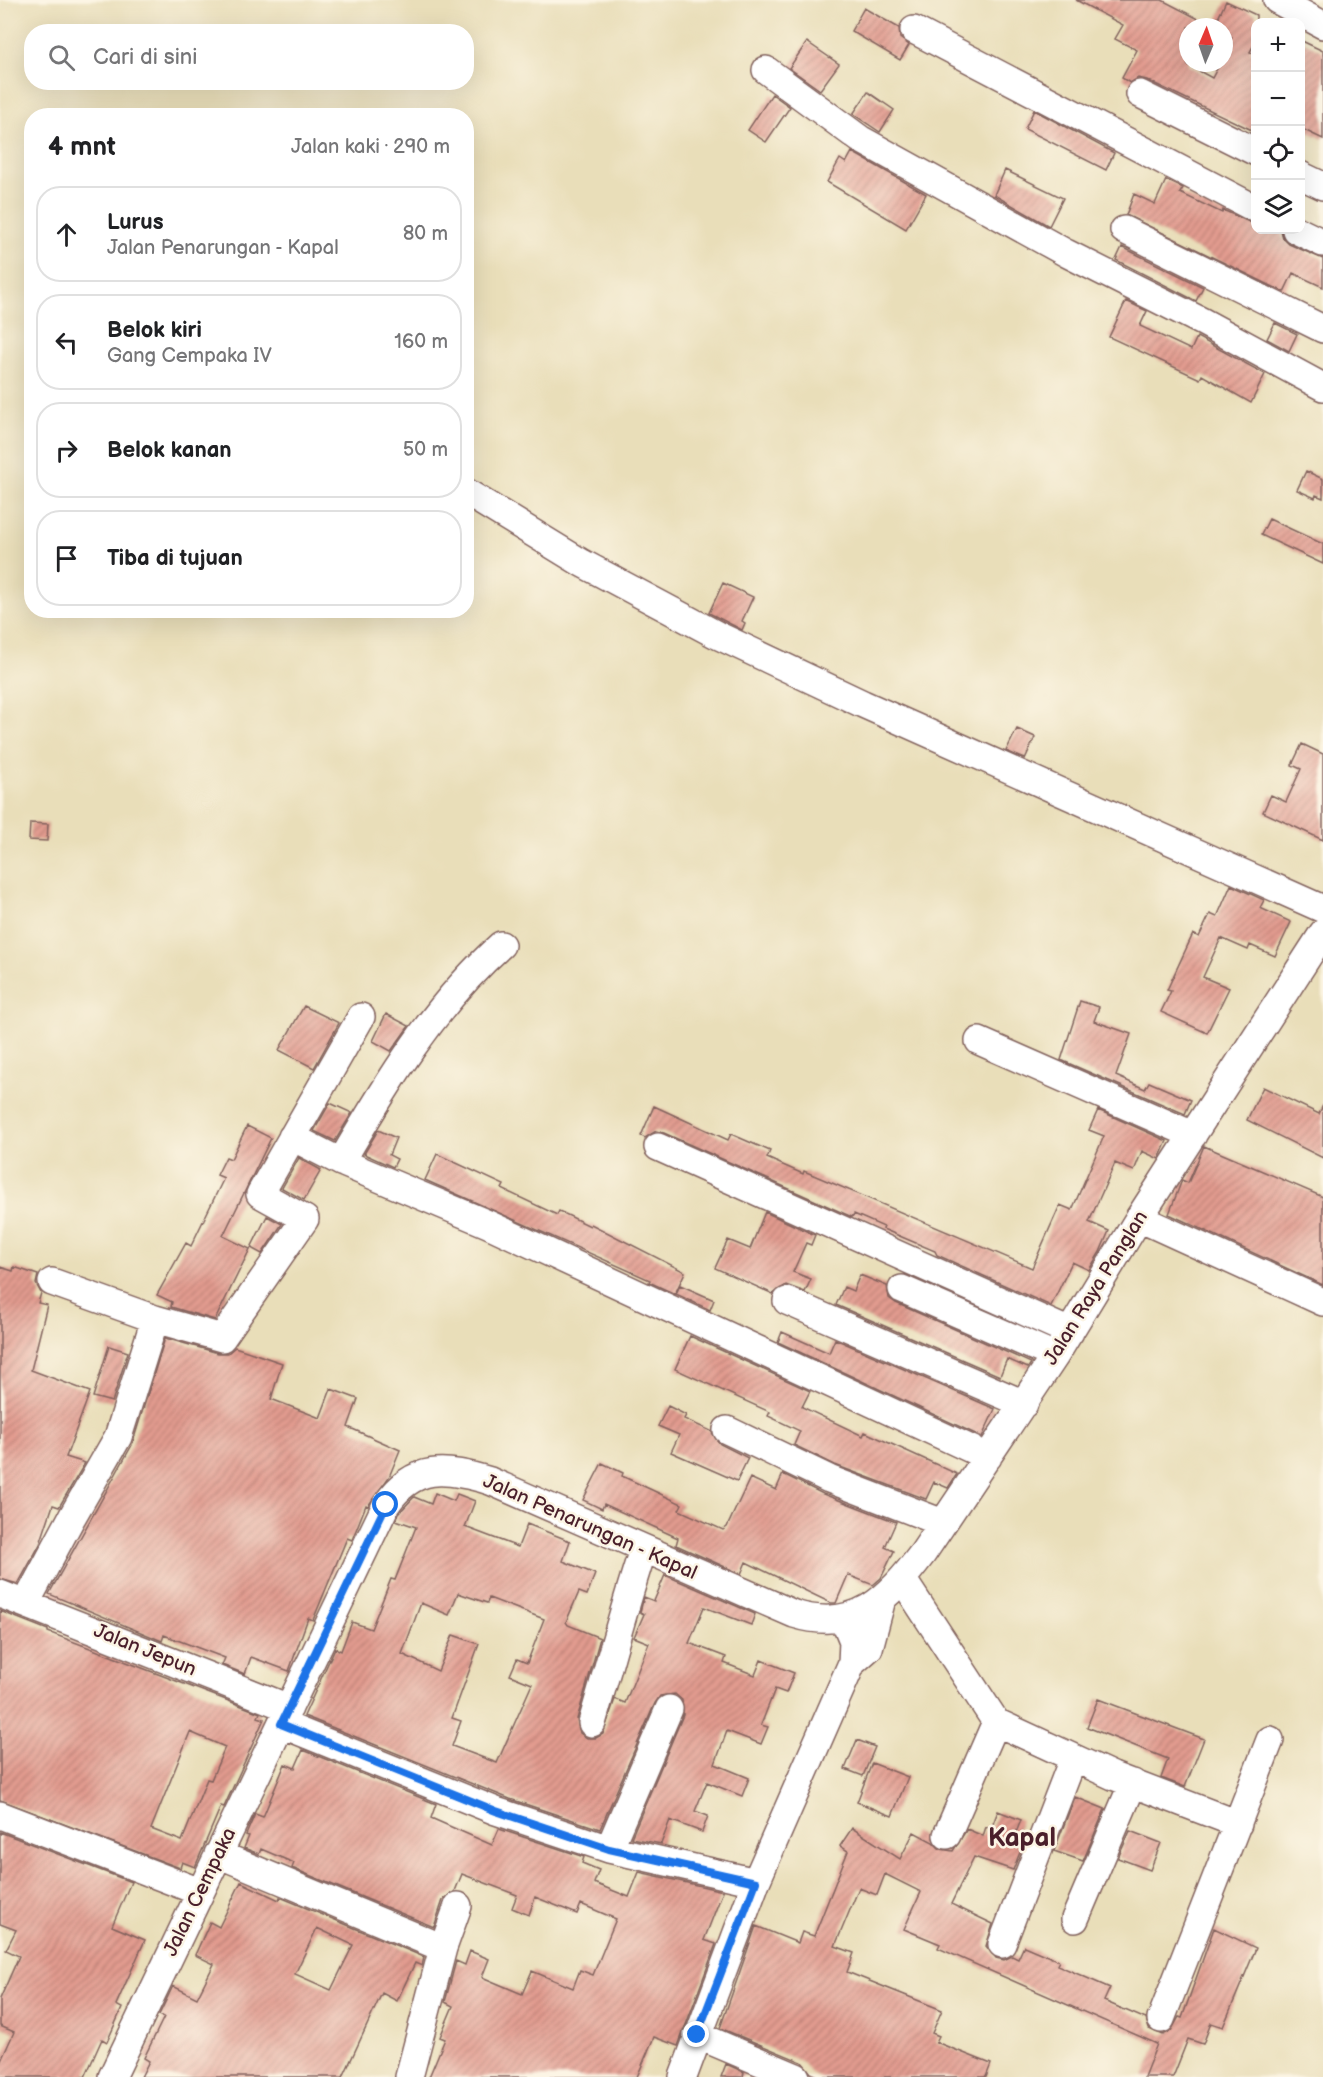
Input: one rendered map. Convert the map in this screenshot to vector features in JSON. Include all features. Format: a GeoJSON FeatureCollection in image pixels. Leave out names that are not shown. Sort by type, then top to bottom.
{"type":"FeatureCollection","features":[{"type":"Feature","properties":{"kind":"street"},"geometry":{"type":"LineString","coordinates":[[1277,0],[1323,25]]}},
{"type":"Feature","properties":{"kind":"street"},"geometry":{"type":"LineString","coordinates":[[914,30],[1251,206]]}},
{"type":"Feature","properties":{"kind":"street"},"geometry":{"type":"LineString","coordinates":[[766,70],[860,139],[1066,253],[1203,322],[1323,387]]}},
{"type":"Feature","properties":{"kind":"street"},"geometry":{"type":"LineString","coordinates":[[1140,94],[1251,150]]}},
{"type":"Feature","properties":{"kind":"street"},"geometry":{"type":"LineString","coordinates":[[1305,177],[1323,186]]}},
{"type":"Feature","properties":{"kind":"street"},"geometry":{"type":"LineString","coordinates":[[1124,230],[1323,329]]}},
{"type":"Feature","properties":{"kind":"street"},"geometry":{"type":"LineString","coordinates":[[1304,234],[1323,243]]}},
{"type":"Feature","properties":{"kind":"street"},"geometry":{"type":"LineString","coordinates":[[474,497],[582,563],[717,635],[863,704],[1323,909]]}},
{"type":"Feature","properties":{"kind":"street","name":"Jalan Raya Panglan"},"geometry":{"type":"LineString","coordinates":[[844,1619],[882,1599],[903,1580],[943,1523],[1055,1356],[1139,1218],[1322,935]]}},
{"type":"Feature","properties":{"kind":"street"},"geometry":{"type":"LineString","coordinates":[[341,1162],[388,1085],[436,1015],[474,969],[501,945]]}},
{"type":"Feature","properties":{"kind":"street"},"geometry":{"type":"LineString","coordinates":[[52,1282],[155,1318],[222,1338],[305,1219],[260,1194],[361,1017]]}},
{"type":"Feature","properties":{"kind":"street"},"geometry":{"type":"LineString","coordinates":[[978,1041],[1193,1135]]}},
{"type":"Feature","properties":{"kind":"street"},"geometry":{"type":"LineString","coordinates":[[292,1137],[341,1162],[488,1224],[988,1457]]}},
{"type":"Feature","properties":{"kind":"street"},"geometry":{"type":"LineString","coordinates":[[658,1147],[1070,1332]]}},
{"type":"Feature","properties":{"kind":"street"},"geometry":{"type":"LineString","coordinates":[[1139,1218],[1323,1302]]}},
{"type":"Feature","properties":{"kind":"street"},"geometry":{"type":"LineString","coordinates":[[902,1289],[1055,1356]]}},
{"type":"Feature","properties":{"kind":"street"},"geometry":{"type":"LineString","coordinates":[[787,1301],[1024,1404]]}},
{"type":"Feature","properties":{"kind":"street"},"geometry":{"type":"LineString","coordinates":[[26,1603],[118,1437],[155,1318]]}},
{"type":"Feature","properties":{"kind":"street"},"geometry":{"type":"LineString","coordinates":[[727,1430],[829,1479],[943,1523]]}},
{"type":"Feature","properties":{"kind":"street","name":"Jalan Penarungan - Kapal"},"geometry":{"type":"LineString","coordinates":[[285,1716],[386,1505],[397,1488],[409,1479],[425,1473],[461,1472],[490,1481],[643,1550],[794,1614],[814,1620],[844,1619]]}},
{"type":"Feature","properties":{"kind":"street"},"geometry":{"type":"LineString","coordinates":[[592,1723],[614,1650],[621,1615],[643,1550]]}},
{"type":"Feature","properties":{"kind":"street"},"geometry":{"type":"LineString","coordinates":[[903,1580],[996,1722],[1073,1759],[1238,1824]]}},
{"type":"Feature","properties":{"kind":"street","name":"Jalan Jepun"},"geometry":{"type":"LineString","coordinates":[[0,1594],[26,1603],[285,1716],[496,1811],[609,1849],[756,1882]]}},
{"type":"Feature","properties":{"kind":"street"},"geometry":{"type":"LineString","coordinates":[[852,1663],[869,1648],[882,1599]]}},
{"type":"Feature","properties":{"kind":"street"},"geometry":{"type":"LineString","coordinates":[[683,2077],[756,1882],[852,1663],[853,1641],[844,1619]]}},
{"type":"Feature","properties":{"kind":"street"},"geometry":{"type":"LineString","coordinates":[[609,1849],[669,1709]]}},
{"type":"Feature","properties":{"kind":"street","name":"Jalan Cempaka"},"geometry":{"type":"LineString","coordinates":[[112,2077],[285,1716]]}},
{"type":"Feature","properties":{"kind":"street"},"geometry":{"type":"LineString","coordinates":[[947,1835],[996,1722]]}},
{"type":"Feature","properties":{"kind":"street"},"geometry":{"type":"LineString","coordinates":[[1161,2019],[1270,1740]]}},
{"type":"Feature","properties":{"kind":"street"},"geometry":{"type":"LineString","coordinates":[[1002,1944],[1073,1759]]}},
{"type":"Feature","properties":{"kind":"street"},"geometry":{"type":"LineString","coordinates":[[1075,1919],[1133,1783]]}},
{"type":"Feature","properties":{"kind":"street"},"geometry":{"type":"LineString","coordinates":[[0,1815],[200,1892]]}},
{"type":"Feature","properties":{"kind":"street"},"geometry":{"type":"LineString","coordinates":[[218,1854],[443,1948]]}},
{"type":"Feature","properties":{"kind":"street"},"geometry":{"type":"LineString","coordinates":[[409,2077],[443,1948],[458,1906]]}},
{"type":"Feature","properties":{"kind":"street"},"geometry":{"type":"LineString","coordinates":[[697,2035],[796,2077]]}},
{"type":"Feature","properties":{"kind":"building"},"geometry":{"type":"Polygon","coordinates":[[[1076,0],[1162,0],[1197,18],[1179,18],[1179,72],[1201,72],[1212,78],[1215,72],[1233,72],[1233,18],[1218,18],[1226,1],[1256,15],[1256,18],[1251,18],[1251,130],[1147,80],[1138,78],[1130,83],[1122,78],[1137,50],[1115,39],[1123,25],[1076,0]]]}},
{"type":"Feature","properties":{"kind":"building"},"geometry":{"type":"Polygon","coordinates":[[[864,8],[899,28],[900,38],[909,45],[900,60],[851,31],[864,8]]]}},
{"type":"Feature","properties":{"kind":"building"},"geometry":{"type":"Polygon","coordinates":[[[807,42],[839,64],[820,90],[789,68],[807,42]]]}},
{"type":"Feature","properties":{"kind":"building"},"geometry":{"type":"Polygon","coordinates":[[[1305,42],[1323,51],[1323,139],[1305,130],[1305,42]]]}},
{"type":"Feature","properties":{"kind":"building"},"geometry":{"type":"Polygon","coordinates":[[[868,92],[894,110],[880,132],[853,114],[868,92]]]}},
{"type":"Feature","properties":{"kind":"building"},"geometry":{"type":"Polygon","coordinates":[[[772,94],[790,107],[766,142],[748,130],[772,94]]]}},
{"type":"Feature","properties":{"kind":"building"},"geometry":{"type":"Polygon","coordinates":[[[1034,110],[1114,153],[1106,170],[1025,129],[1034,110]]]}},
{"type":"Feature","properties":{"kind":"building"},"geometry":{"type":"Polygon","coordinates":[[[852,152],[926,194],[906,229],[827,182],[840,159],[846,163],[852,152]]]}},
{"type":"Feature","properties":{"kind":"building"},"geometry":{"type":"Polygon","coordinates":[[[1005,170],[1063,198],[1049,226],[994,195],[1005,170]]]}},
{"type":"Feature","properties":{"kind":"building"},"geometry":{"type":"Polygon","coordinates":[[[1166,180],[1183,188],[1180,193],[1222,213],[1223,210],[1251,223],[1251,234],[1282,234],[1289,244],[1323,259],[1323,287],[1293,273],[1284,292],[1126,215],[1134,194],[1155,204],[1166,180]]]}},
{"type":"Feature","properties":{"kind":"building"},"geometry":{"type":"Polygon","coordinates":[[[1122,247],[1203,287],[1196,301],[1116,260],[1122,247]]]}},
{"type":"Feature","properties":{"kind":"building"},"geometry":{"type":"Polygon","coordinates":[[[1126,301],[1147,311],[1140,326],[1191,350],[1197,337],[1265,374],[1251,403],[1202,375],[1200,379],[1109,337],[1126,301]]]}},
{"type":"Feature","properties":{"kind":"building"},"geometry":{"type":"Polygon","coordinates":[[[1275,323],[1297,334],[1289,351],[1267,339],[1275,323]]]}},
{"type":"Feature","properties":{"kind":"building"},"geometry":{"type":"Polygon","coordinates":[[[1306,471],[1323,479],[1323,498],[1316,495],[1315,498],[1297,490],[1306,471]]]}},
{"type":"Feature","properties":{"kind":"building"},"geometry":{"type":"Polygon","coordinates":[[[1269,519],[1323,544],[1323,564],[1261,535],[1269,519]]]}},
{"type":"Feature","properties":{"kind":"building"},"geometry":{"type":"Polygon","coordinates":[[[723,583],[753,597],[742,621],[745,623],[742,630],[709,613],[723,583]]]}},
{"type":"Feature","properties":{"kind":"building"},"geometry":{"type":"Polygon","coordinates":[[[1017,729],[1035,737],[1025,759],[1006,751],[1017,729]]]}},
{"type":"Feature","properties":{"kind":"building"},"geometry":{"type":"Polygon","coordinates":[[[1302,744],[1323,754],[1323,840],[1263,812],[1271,795],[1286,802],[1301,769],[1292,765],[1302,744]]]}},
{"type":"Feature","properties":{"kind":"building"},"geometry":{"type":"Polygon","coordinates":[[[30,823],[48,824],[47,841],[29,840],[30,823]]]}},
{"type":"Feature","properties":{"kind":"building"},"geometry":{"type":"Polygon","coordinates":[[[1231,885],[1264,900],[1260,908],[1291,922],[1275,956],[1250,945],[1248,950],[1221,938],[1203,977],[1229,988],[1207,1033],[1161,1012],[1171,991],[1167,990],[1193,934],[1199,937],[1210,914],[1217,917],[1231,885]]]}},
{"type":"Feature","properties":{"kind":"building"},"geometry":{"type":"Polygon","coordinates":[[[1080,1001],[1099,1007],[1094,1021],[1131,1034],[1116,1076],[1145,1089],[1149,1082],[1191,1100],[1185,1114],[1061,1060],[1080,1001]]]}},
{"type":"Feature","properties":{"kind":"building"},"geometry":{"type":"Polygon","coordinates":[[[304,1006],[339,1023],[314,1068],[279,1050],[304,1006]]]}},
{"type":"Feature","properties":{"kind":"building"},"geometry":{"type":"Polygon","coordinates":[[[386,1014],[409,1026],[391,1051],[373,1041],[386,1014]]]}},
{"type":"Feature","properties":{"kind":"building"},"geometry":{"type":"Polygon","coordinates":[[[1263,1087],[1319,1114],[1323,1105],[1323,1158],[1247,1120],[1263,1087]]]}},
{"type":"Feature","properties":{"kind":"building"},"geometry":{"type":"Polygon","coordinates":[[[330,1103],[352,1113],[335,1141],[314,1131],[330,1103]]]}},
{"type":"Feature","properties":{"kind":"building"},"geometry":{"type":"Polygon","coordinates":[[[654,1106],[728,1140],[731,1134],[770,1151],[767,1158],[803,1174],[804,1171],[1032,1268],[1060,1205],[1072,1210],[1104,1136],[1089,1130],[1098,1110],[1167,1141],[1159,1159],[1142,1151],[1134,1171],[1115,1163],[1089,1222],[1109,1231],[1100,1252],[1089,1270],[1072,1262],[1051,1306],[937,1255],[935,1251],[883,1229],[884,1227],[854,1214],[852,1217],[664,1133],[656,1131],[645,1138],[641,1136],[654,1106]]]}},
{"type":"Feature","properties":{"kind":"building"},"geometry":{"type":"Polygon","coordinates":[[[247,1126],[271,1138],[223,1236],[250,1249],[215,1320],[171,1307],[172,1302],[157,1295],[186,1243],[191,1246],[224,1178],[217,1175],[226,1157],[231,1159],[247,1126]]]}},
{"type":"Feature","properties":{"kind":"building"},"geometry":{"type":"Polygon","coordinates":[[[378,1130],[396,1138],[389,1155],[397,1159],[393,1167],[364,1154],[378,1130]]]}},
{"type":"Feature","properties":{"kind":"building"},"geometry":{"type":"Polygon","coordinates":[[[1204,1146],[1323,1197],[1323,1285],[1169,1214],[1182,1180],[1188,1183],[1204,1146]]]}},
{"type":"Feature","properties":{"kind":"building"},"geometry":{"type":"Polygon","coordinates":[[[437,1154],[504,1185],[502,1189],[557,1215],[559,1211],[590,1226],[591,1224],[685,1272],[675,1294],[649,1282],[650,1280],[425,1180],[437,1154]]]}},
{"type":"Feature","properties":{"kind":"building"},"geometry":{"type":"Polygon","coordinates":[[[299,1158],[321,1170],[304,1200],[282,1188],[299,1158]]]}},
{"type":"Feature","properties":{"kind":"building"},"geometry":{"type":"Polygon","coordinates":[[[765,1212],[815,1235],[811,1245],[806,1243],[793,1272],[811,1279],[805,1292],[786,1285],[773,1294],[715,1268],[728,1240],[750,1249],[765,1212]]]}},
{"type":"Feature","properties":{"kind":"building"},"geometry":{"type":"Polygon","coordinates":[[[267,1216],[282,1224],[262,1254],[251,1248],[267,1216]]]}},
{"type":"Feature","properties":{"kind":"building"},"geometry":{"type":"Polygon","coordinates":[[[0,1267],[13,1271],[14,1267],[38,1275],[36,1284],[41,1293],[38,1303],[47,1305],[31,1370],[90,1392],[66,1457],[85,1463],[59,1507],[53,1505],[40,1544],[18,1584],[0,1579],[0,1267]]]}},
{"type":"Feature","properties":{"kind":"building"},"geometry":{"type":"Polygon","coordinates":[[[860,1275],[887,1286],[889,1298],[896,1303],[1031,1363],[1028,1368],[1007,1359],[1000,1376],[836,1305],[844,1287],[853,1291],[860,1275]]]}},
{"type":"Feature","properties":{"kind":"building"},"geometry":{"type":"Polygon","coordinates":[[[680,1285],[714,1300],[710,1310],[676,1294],[680,1285]]]}},
{"type":"Feature","properties":{"kind":"building"},"geometry":{"type":"Polygon","coordinates":[[[782,1332],[829,1353],[835,1339],[995,1409],[982,1437],[778,1342],[782,1332]]]}},
{"type":"Feature","properties":{"kind":"building"},"geometry":{"type":"Polygon","coordinates":[[[690,1336],[810,1391],[802,1407],[863,1436],[865,1432],[957,1474],[948,1488],[934,1482],[926,1499],[835,1465],[794,1445],[800,1431],[768,1416],[770,1412],[675,1369],[690,1336]]]}},
{"type":"Feature","properties":{"kind":"building"},"geometry":{"type":"Polygon","coordinates":[[[165,1338],[218,1353],[228,1353],[235,1347],[282,1363],[271,1399],[320,1418],[331,1389],[358,1399],[348,1427],[400,1450],[389,1477],[368,1506],[366,1505],[352,1540],[347,1538],[313,1620],[308,1618],[289,1671],[251,1657],[245,1674],[222,1665],[225,1658],[164,1635],[162,1641],[49,1594],[132,1445],[165,1338]]]}},
{"type":"Feature","properties":{"kind":"building"},"geometry":{"type":"Polygon","coordinates":[[[109,1346],[128,1352],[112,1402],[93,1397],[109,1346]]]}},
{"type":"Feature","properties":{"kind":"building"},"geometry":{"type":"Polygon","coordinates":[[[668,1406],[686,1415],[684,1419],[711,1431],[720,1444],[748,1458],[737,1481],[671,1452],[679,1435],[658,1426],[668,1406]]]}},
{"type":"Feature","properties":{"kind":"building"},"geometry":{"type":"Polygon","coordinates":[[[602,1463],[623,1473],[622,1476],[682,1504],[679,1510],[723,1530],[727,1527],[750,1478],[776,1490],[783,1474],[823,1494],[896,1522],[885,1547],[894,1551],[881,1578],[873,1585],[848,1575],[836,1603],[831,1603],[746,1562],[741,1574],[676,1545],[678,1538],[604,1504],[602,1509],[583,1500],[602,1463]]]}},
{"type":"Feature","properties":{"kind":"building"},"geometry":{"type":"Polygon","coordinates":[[[435,1493],[454,1501],[457,1494],[475,1501],[465,1527],[518,1547],[527,1524],[570,1541],[563,1561],[595,1574],[587,1595],[579,1592],[566,1622],[568,1625],[600,1638],[577,1719],[580,1733],[587,1738],[596,1738],[603,1734],[615,1699],[625,1703],[649,1643],[634,1637],[644,1614],[640,1612],[644,1597],[654,1601],[665,1575],[755,1614],[751,1625],[704,1607],[689,1643],[726,1657],[724,1663],[755,1675],[761,1660],[794,1673],[786,1693],[775,1689],[761,1725],[768,1727],[761,1744],[727,1731],[715,1764],[749,1778],[742,1796],[707,1782],[695,1811],[708,1816],[702,1832],[670,1820],[661,1844],[631,1838],[683,1715],[682,1700],[675,1694],[660,1696],[655,1703],[600,1829],[510,1799],[304,1716],[335,1648],[341,1651],[352,1622],[371,1629],[391,1579],[395,1580],[416,1527],[396,1520],[399,1513],[414,1497],[431,1504],[435,1493]],[[458,1593],[449,1615],[421,1603],[402,1654],[438,1671],[453,1635],[479,1644],[452,1718],[461,1721],[452,1746],[497,1763],[532,1684],[510,1675],[517,1659],[527,1663],[544,1619],[489,1598],[487,1603],[458,1593]]]}},
{"type":"Feature","properties":{"kind":"building"},"geometry":{"type":"Polygon","coordinates":[[[0,1611],[48,1630],[48,1632],[260,1713],[258,1717],[264,1719],[224,1807],[221,1806],[195,1867],[182,1862],[180,1868],[0,1800],[0,1611]],[[190,1732],[151,1829],[182,1841],[207,1779],[211,1780],[225,1747],[190,1732]]]}},
{"type":"Feature","properties":{"kind":"building"},"geometry":{"type":"Polygon","coordinates":[[[1098,1699],[1204,1739],[1185,1787],[1161,1778],[1168,1759],[1087,1727],[1098,1699]]]}},
{"type":"Feature","properties":{"kind":"building"},"geometry":{"type":"Polygon","coordinates":[[[857,1740],[875,1747],[863,1776],[845,1769],[857,1740]]]}},
{"type":"Feature","properties":{"kind":"building"},"geometry":{"type":"Polygon","coordinates":[[[303,1750],[436,1804],[431,1818],[492,1845],[499,1829],[584,1857],[582,1863],[599,1870],[594,1883],[629,1897],[639,1872],[723,1891],[704,1940],[716,1944],[678,2046],[654,2037],[637,2077],[429,2077],[445,2039],[440,2037],[453,2006],[445,2002],[456,1961],[465,1965],[470,1951],[489,1959],[482,1977],[522,1994],[532,1971],[573,1988],[580,1970],[593,1975],[616,1919],[581,1904],[577,1914],[535,1897],[529,1915],[512,1908],[517,1895],[462,1874],[455,1891],[443,1900],[434,1927],[292,1868],[294,1863],[261,1849],[259,1854],[244,1848],[249,1836],[246,1835],[255,1814],[263,1817],[285,1764],[295,1768],[303,1750]]]}},
{"type":"Feature","properties":{"kind":"building"},"geometry":{"type":"Polygon","coordinates":[[[872,1763],[908,1777],[892,1816],[857,1802],[872,1763]]]}},
{"type":"Feature","properties":{"kind":"building"},"geometry":{"type":"Polygon","coordinates":[[[1075,1797],[1105,1809],[1083,1861],[1054,1851],[1075,1797]]]}},
{"type":"Feature","properties":{"kind":"building"},"geometry":{"type":"Polygon","coordinates":[[[998,1811],[1021,1820],[1014,1838],[1024,1842],[1013,1870],[974,1857],[951,1904],[993,1924],[986,1946],[996,1958],[1004,1960],[1012,1956],[1018,1959],[1024,1946],[1059,1961],[1057,1965],[1110,1988],[1104,2001],[1146,2019],[1149,2029],[1163,2035],[1171,2031],[1179,2017],[1182,2018],[1214,1928],[1256,1948],[1223,2027],[1211,2023],[1203,2044],[1188,2039],[1173,2077],[1144,2077],[1157,2044],[938,1948],[940,1944],[904,1929],[921,1892],[885,1874],[877,1895],[859,1888],[835,1946],[854,1953],[847,1972],[942,2010],[932,2033],[939,2036],[936,2042],[991,2064],[986,2077],[820,2077],[811,2073],[802,2062],[720,2028],[756,1926],[798,1943],[802,1932],[814,1936],[848,1851],[840,1846],[852,1828],[900,1859],[914,1832],[933,1842],[940,1849],[953,1851],[967,1829],[983,1836],[986,1827],[991,1829],[998,1811]]]}},
{"type":"Feature","properties":{"kind":"building"},"geometry":{"type":"Polygon","coordinates":[[[1130,1831],[1161,1843],[1150,1870],[1118,1858],[1130,1831]]]}},
{"type":"Feature","properties":{"kind":"building"},"geometry":{"type":"Polygon","coordinates":[[[0,1832],[131,1882],[112,1926],[145,1940],[116,2005],[122,2008],[107,2042],[102,2039],[85,2077],[0,2077],[0,2063],[14,2032],[0,2026],[0,1999],[19,1956],[6,1950],[16,1930],[0,1924],[0,1832]]]}},
{"type":"Feature","properties":{"kind":"building"},"geometry":{"type":"Polygon","coordinates":[[[241,1882],[279,1900],[280,1897],[424,1957],[422,1966],[415,1963],[397,2001],[382,1993],[343,2077],[141,2077],[149,2061],[144,2058],[164,2017],[159,2015],[173,1986],[197,1998],[214,1964],[195,1955],[210,1922],[219,1927],[241,1882]],[[317,1928],[295,1974],[331,1990],[353,1945],[317,1928]]]}},
{"type":"Feature","properties":{"kind":"building"},"geometry":{"type":"Polygon","coordinates":[[[726,2064],[744,2072],[743,2077],[721,2077],[726,2064]]]}},
{"type":"Feature","properties":{"kind":"district","name":"Kapal"},"geometry":{"type":"Point","coordinates":[1022,1838]}},
{"type":"Feature","properties":{"kind":"route"},"geometry":{"type":"LineString","coordinates":[[386,1505],[281,1724],[496,1811],[609,1849],[756,1882],[697,2035]]}}]}
